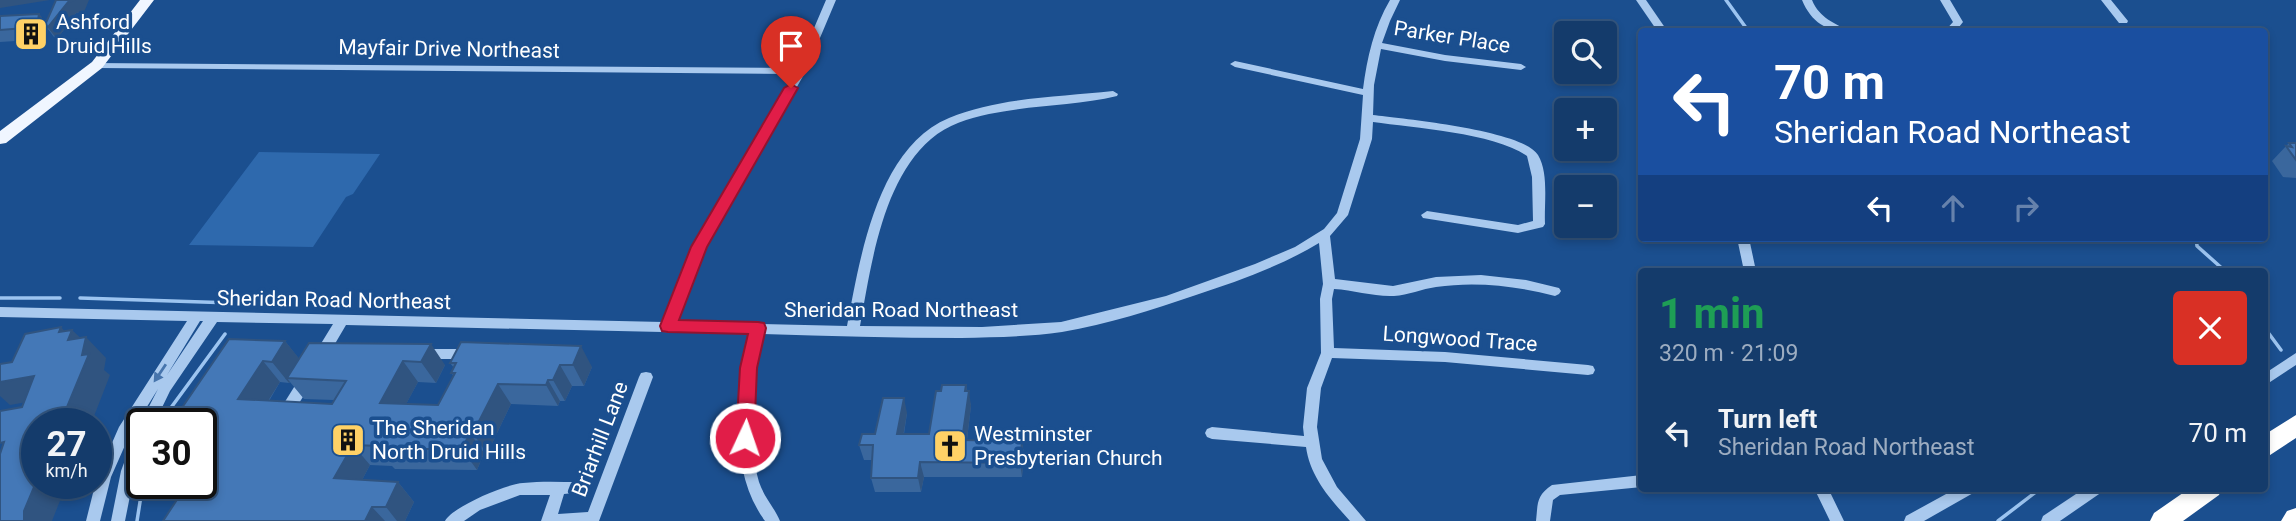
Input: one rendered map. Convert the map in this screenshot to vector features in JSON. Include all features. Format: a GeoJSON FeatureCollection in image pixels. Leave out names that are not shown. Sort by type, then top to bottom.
{"type":"FeatureCollection","features":[{"type":"Feature","properties":{"kind":"highway"},"geometry":{"type":"LineString","coordinates":[[2268,447],[2296,425]]}},
{"type":"Feature","properties":{"kind":"highway"},"geometry":{"type":"LineString","coordinates":[[2163,521],[2204,492]]}},
{"type":"Feature","properties":{"kind":"main road"},"geometry":{"type":"LineString","coordinates":[[0,139],[97,65],[147,0]]}},
{"type":"Feature","properties":{"kind":"street"},"geometry":{"type":"LineString","coordinates":[[668,326],[699,247],[802,71],[831,0]]}},
{"type":"Feature","properties":{"kind":"street","name":"Sheridan Road Northeast"},"geometry":{"type":"LineString","coordinates":[[0,312],[975,332],[1049,328],[1111,318],[1263,267],[1324,235],[1341,219],[1366,137],[1368,93],[1378,46],[1389,9],[1395,0]]}},
{"type":"Feature","properties":{"kind":"street"},"geometry":{"type":"LineString","coordinates":[[1641,0],[1660,28]]}},
{"type":"Feature","properties":{"kind":"street"},"geometry":{"type":"LineString","coordinates":[[1807,0],[1819,20],[1836,28]]}},
{"type":"Feature","properties":{"kind":"street"},"geometry":{"type":"LineString","coordinates":[[1945,0],[1958,22],[1953,28]]}},
{"type":"Feature","properties":{"kind":"street"},"geometry":{"type":"LineString","coordinates":[[2106,0],[2123,21]]}},
{"type":"Feature","properties":{"kind":"street","name":"Parker Place"},"geometry":{"type":"LineString","coordinates":[[1378,46],[1445,58],[1521,67]]}},
{"type":"Feature","properties":{"kind":"street"},"geometry":{"type":"LineString","coordinates":[[1235,64],[1368,93]]}},
{"type":"Feature","properties":{"kind":"street","name":"Mayfair Drive Northeast"},"geometry":{"type":"LineString","coordinates":[[97,65],[802,71]]}},
{"type":"Feature","properties":{"kind":"street"},"geometry":{"type":"LineString","coordinates":[[853,330],[878,219],[902,167],[929,134],[950,121],[974,113],[1113,94]]}},
{"type":"Feature","properties":{"kind":"street"},"geometry":{"type":"LineString","coordinates":[[1368,118],[1505,140],[1531,151],[1536,161],[1539,224],[1518,229],[1427,215]]}},
{"type":"Feature","properties":{"kind":"street"},"geometry":{"type":"LineString","coordinates":[[1324,235],[1329,284],[1326,299],[1328,353],[1314,387],[1310,427],[1315,460],[1332,491],[1359,521]]}},
{"type":"Feature","properties":{"kind":"street"},"geometry":{"type":"LineString","coordinates":[[1744,242],[1749,268]]}},
{"type":"Feature","properties":{"kind":"street"},"geometry":{"type":"LineString","coordinates":[[1329,284],[1373,291],[1396,291],[1437,282],[1482,279],[1555,291]]}},
{"type":"Feature","properties":{"kind":"street"},"geometry":{"type":"LineString","coordinates":[[93,521],[104,477],[124,431],[197,316]]}},
{"type":"Feature","properties":{"kind":"street"},"geometry":{"type":"LineString","coordinates":[[155,408],[165,388],[214,316]]}},
{"type":"Feature","properties":{"kind":"street"},"geometry":{"type":"LineString","coordinates":[[286,412],[330,352],[343,319]]}},
{"type":"Feature","properties":{"kind":"street"},"geometry":{"type":"LineString","coordinates":[[758,328],[749,368],[745,438],[756,494],[764,512],[774,521]]}},
{"type":"Feature","properties":{"kind":"street"},"geometry":{"type":"LineString","coordinates":[[404,353],[458,354]]}},
{"type":"Feature","properties":{"kind":"street","name":"Longwood Trace"},"geometry":{"type":"LineString","coordinates":[[1328,353],[1445,357],[1588,370]]}},
{"type":"Feature","properties":{"kind":"street"},"geometry":{"type":"LineString","coordinates":[[2268,377],[2296,358]]}},
{"type":"Feature","properties":{"kind":"street","name":"Briarhill Lane"},"geometry":{"type":"LineString","coordinates":[[550,521],[593,518],[646,377]]}},
{"type":"Feature","properties":{"kind":"street"},"geometry":{"type":"LineString","coordinates":[[1212,433],[1312,442]]}},
{"type":"Feature","properties":{"kind":"street"},"geometry":{"type":"LineString","coordinates":[[118,521],[126,481]]}},
{"type":"Feature","properties":{"kind":"street"},"geometry":{"type":"LineString","coordinates":[[1543,521],[1546,497],[1556,489],[1638,481]]}},
{"type":"Feature","properties":{"kind":"street"},"geometry":{"type":"LineString","coordinates":[[452,521],[475,506],[520,489],[578,488]]}},
{"type":"Feature","properties":{"kind":"street"},"geometry":{"type":"LineString","coordinates":[[550,521],[559,489]]}},
{"type":"Feature","properties":{"kind":"street"},"geometry":{"type":"LineString","coordinates":[[1823,492],[1836,521]]}},
{"type":"Feature","properties":{"kind":"street"},"geometry":{"type":"LineString","coordinates":[[1911,521],[1963,492]]}},
{"type":"Feature","properties":{"kind":"street"},"geometry":{"type":"LineString","coordinates":[[2048,521],[2091,492]]}},
{"type":"Feature","properties":{"kind":"shaded area"},"geometry":{"type":"Polygon","coordinates":[[[259,152],[380,154],[353,194],[346,197],[313,247],[189,245],[259,152]]]}},
{"type":"Feature","properties":{"kind":"building"},"geometry":{"type":"Polygon","coordinates":[[[56,0],[75,0],[68,2],[48,27],[45,25],[56,0]]]}},
{"type":"Feature","properties":{"kind":"building"},"geometry":{"type":"Polygon","coordinates":[[[39,14],[37,27],[0,30],[0,16],[39,14]]]}},
{"type":"Feature","properties":{"kind":"building"},"geometry":{"type":"Polygon","coordinates":[[[2289,143],[2296,143],[2296,160],[2286,146],[2292,147],[2289,143]]]}},
{"type":"Feature","properties":{"kind":"building"},"geometry":{"type":"Polygon","coordinates":[[[61,327],[59,332],[72,330],[68,340],[86,337],[82,355],[89,354],[67,408],[21,408],[21,499],[29,499],[24,511],[24,521],[0,521],[0,454],[4,442],[0,443],[0,411],[22,407],[34,376],[0,382],[0,364],[12,362],[25,334],[61,327]]]}},
{"type":"Feature","properties":{"kind":"building","name":"The Sheridan North Druid Hills"},"geometry":{"type":"Polygon","coordinates":[[[229,339],[285,341],[272,362],[263,361],[238,399],[332,404],[346,381],[287,378],[309,343],[431,344],[421,362],[403,361],[380,403],[438,405],[455,373],[451,373],[456,363],[450,363],[461,342],[581,346],[573,365],[560,365],[553,380],[548,380],[546,385],[498,384],[462,449],[379,449],[380,446],[353,445],[334,478],[398,482],[386,507],[372,507],[365,521],[163,521],[177,499],[217,499],[217,408],[182,408],[229,339]]]}},
{"type":"Feature","properties":{"kind":"building","name":"Westminster Presbyterian Church"},"geometry":{"type":"Polygon","coordinates":[[[942,385],[966,385],[965,391],[969,391],[962,440],[1022,441],[1020,463],[920,462],[918,478],[871,478],[873,445],[859,445],[862,434],[875,434],[883,398],[904,398],[897,434],[929,434],[936,391],[941,391],[942,385]]]}},
{"type":"Feature","properties":{"kind":"waterway"},"geometry":{"type":"LineString","coordinates":[[1726,0],[1746,28]]}},
{"type":"Feature","properties":{"kind":"waterway"},"geometry":{"type":"LineString","coordinates":[[2196,242],[2197,246],[2222,268]]}},
{"type":"Feature","properties":{"kind":"waterway"},"geometry":{"type":"LineString","coordinates":[[0,298],[60,298]]}},
{"type":"Feature","properties":{"kind":"waterway"},"geometry":{"type":"LineString","coordinates":[[80,298],[233,303]]}},
{"type":"Feature","properties":{"kind":"waterway"},"geometry":{"type":"LineString","coordinates":[[2268,332],[2281,350]]}},
{"type":"Feature","properties":{"kind":"waterway"},"geometry":{"type":"LineString","coordinates":[[171,408],[225,334]]}},
{"type":"Feature","properties":{"kind":"waterway"},"geometry":{"type":"LineString","coordinates":[[1998,521],[2036,492]]}},
{"type":"Feature","properties":{"kind":"waterway"},"geometry":{"type":"LineString","coordinates":[[137,521],[140,499]]}},
{"type":"Feature","properties":{"kind":"place","name":"Ashford Druid Hills"},"geometry":{"type":"Point","coordinates":[31,34]}},
{"type":"Feature","properties":{"kind":"place","name":"The Sheridan North Druid Hills"},"geometry":{"type":"Point","coordinates":[348,440]}},
{"type":"Feature","properties":{"kind":"place","name":"Westminster Presbyterian Church"},"geometry":{"type":"Point","coordinates":[950,446]}},
{"type":"Feature","properties":{"kind":"route"},"geometry":{"type":"LineString","coordinates":[[745,438],[749,368],[758,328],[668,326],[699,247],[791,88]]}}]}
